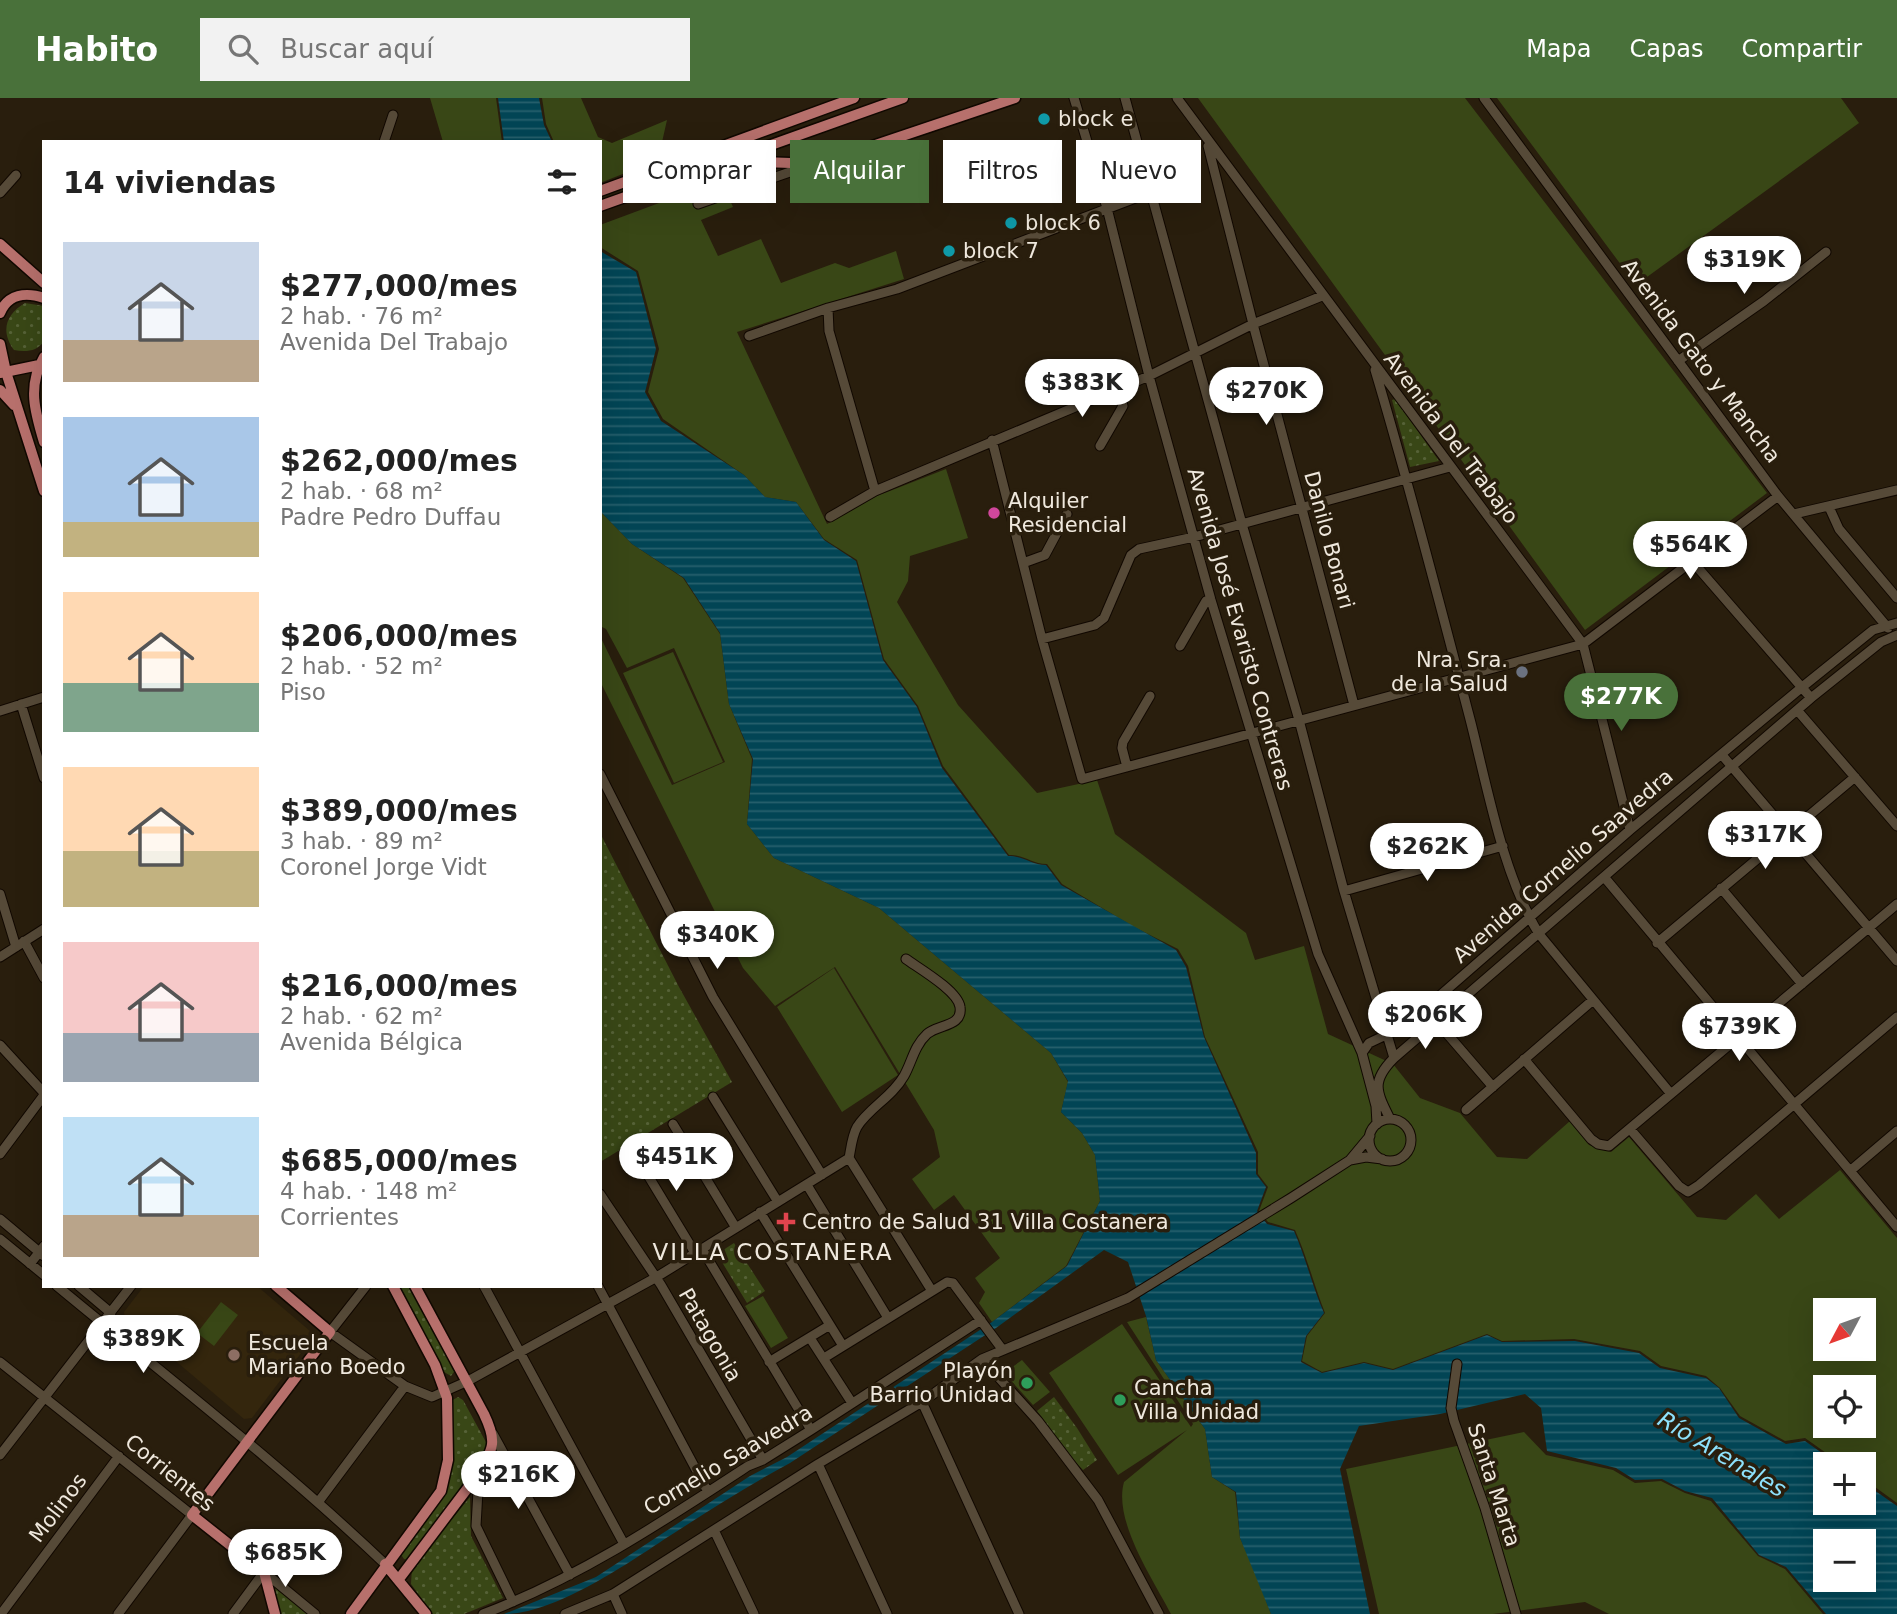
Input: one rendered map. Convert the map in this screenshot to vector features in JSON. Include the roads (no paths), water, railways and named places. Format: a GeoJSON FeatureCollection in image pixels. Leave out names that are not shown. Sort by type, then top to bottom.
{"type":"FeatureCollection","features":[{"type":"Feature","properties":{"kind":"main road"},"geometry":{"type":"LineString","coordinates":[[602,190],[854,98]]}},
{"type":"Feature","properties":{"kind":"main road"},"geometry":{"type":"LineString","coordinates":[[776,143],[903,98]]}},
{"type":"Feature","properties":{"kind":"main road"},"geometry":{"type":"LineString","coordinates":[[892,140],[1015,98]]}},
{"type":"Feature","properties":{"kind":"main road"},"geometry":{"type":"LineString","coordinates":[[602,205],[623,198]]}},
{"type":"Feature","properties":{"kind":"main road"},"geometry":{"type":"LineString","coordinates":[[0,244],[42,281]]}},
{"type":"Feature","properties":{"kind":"main road"},"geometry":{"type":"LineString","coordinates":[[0,313],[9,299],[18,295],[29,294],[42,297]]}},
{"type":"Feature","properties":{"kind":"main road"},"geometry":{"type":"LineString","coordinates":[[0,344],[3,372],[19,411],[42,485]]}},
{"type":"Feature","properties":{"kind":"main road"},"geometry":{"type":"LineString","coordinates":[[3,372],[42,364]]}},
{"type":"Feature","properties":{"kind":"main road"},"geometry":{"type":"LineString","coordinates":[[42,367],[32,392],[33,406],[42,435]]}},
{"type":"Feature","properties":{"kind":"main road"},"geometry":{"type":"LineString","coordinates":[[0,390],[19,411]]}},
{"type":"Feature","properties":{"kind":"main road"},"geometry":{"type":"LineString","coordinates":[[192,1515],[330,1332],[278,1288]]}},
{"type":"Feature","properties":{"kind":"main road"},"geometry":{"type":"LineString","coordinates":[[351,1614],[444,1485],[448,1460],[445,1392],[435,1365],[394,1288]]}},
{"type":"Feature","properties":{"kind":"main road"},"geometry":{"type":"LineString","coordinates":[[399,1580],[479,1473],[492,1449],[493,1434],[468,1381],[416,1288]]}},
{"type":"Feature","properties":{"kind":"main road","name":"Corrientes"},"geometry":{"type":"LineString","coordinates":[[192,1515],[264,1572]]}},
{"type":"Feature","properties":{"kind":"main road"},"geometry":{"type":"LineString","coordinates":[[385,1564],[426,1614]]}},
{"type":"Feature","properties":{"kind":"main road"},"geometry":{"type":"LineString","coordinates":[[264,1572],[275,1614]]}},
{"type":"Feature","properties":{"kind":"street","name":"Avenida José Evaristo Contreras"},"geometry":{"type":"LineString","coordinates":[[1074,98],[1107,208],[1149,376],[1211,600],[1318,954],[1362,1053],[1376,1107],[1377,1124]]}},
{"type":"Feature","properties":{"kind":"street","name":"Avenida José Evaristo Contreras"},"geometry":{"type":"LineString","coordinates":[[1125,98],[1136,140]]}},
{"type":"Feature","properties":{"kind":"street","name":"Avenida Del Trabajo"},"geometry":{"type":"LineString","coordinates":[[1177,98],[1583,643],[1630,830]]}},
{"type":"Feature","properties":{"kind":"street","name":"Avenida Gato y Mancha"},"geometry":{"type":"LineString","coordinates":[[1484,98],[1778,496],[1896,637]]}},
{"type":"Feature","properties":{"kind":"street"},"geometry":{"type":"LineString","coordinates":[[385,140],[393,115]]}},
{"type":"Feature","properties":{"kind":"street","name":"Danilo Bonari"},"geometry":{"type":"LineString","coordinates":[[1207,141],[1354,705]]}},
{"type":"Feature","properties":{"kind":"street"},"geometry":{"type":"LineString","coordinates":[[698,204],[790,172]]}},
{"type":"Feature","properties":{"kind":"street"},"geometry":{"type":"LineString","coordinates":[[0,192],[16,175]]}},
{"type":"Feature","properties":{"kind":"street"},"geometry":{"type":"LineString","coordinates":[[748,336],[828,308],[897,289],[1120,203]]}},
{"type":"Feature","properties":{"kind":"street","name":"Avenida José Evaristo Contreras"},"geometry":{"type":"LineString","coordinates":[[1153,203],[1344,891],[1394,1058]]}},
{"type":"Feature","properties":{"kind":"street"},"geometry":{"type":"LineString","coordinates":[[1678,361],[1764,301],[1826,252]]}},
{"type":"Feature","properties":{"kind":"street"},"geometry":{"type":"LineString","coordinates":[[830,517],[875,491],[1149,376],[1253,324],[1322,296]]}},
{"type":"Feature","properties":{"kind":"street"},"geometry":{"type":"LineString","coordinates":[[828,308],[829,331],[875,491]]}},
{"type":"Feature","properties":{"kind":"street"},"geometry":{"type":"LineString","coordinates":[[1372,362],[1408,479],[1503,846],[1529,918],[1539,934],[1671,1094]]}},
{"type":"Feature","properties":{"kind":"street"},"geometry":{"type":"LineString","coordinates":[[1100,446],[1123,406],[1118,388]]}},
{"type":"Feature","properties":{"kind":"street"},"geometry":{"type":"LineString","coordinates":[[992,440],[1042,639],[1082,779],[1583,643],[1778,496]]}},
{"type":"Feature","properties":{"kind":"street"},"geometry":{"type":"LineString","coordinates":[[1042,639],[1095,625],[1104,618],[1131,555],[1139,549],[1194,537],[1450,467]]}},
{"type":"Feature","properties":{"kind":"street"},"geometry":{"type":"LineString","coordinates":[[1794,514],[1897,491]]}},
{"type":"Feature","properties":{"kind":"street"},"geometry":{"type":"LineString","coordinates":[[1829,507],[1839,529],[1897,598]]}},
{"type":"Feature","properties":{"kind":"street"},"geometry":{"type":"LineString","coordinates":[[1023,563],[1045,555],[1067,514]]}},
{"type":"Feature","properties":{"kind":"street"},"geometry":{"type":"LineString","coordinates":[[1692,561],[1811,698]]}},
{"type":"Feature","properties":{"kind":"street"},"geometry":{"type":"LineString","coordinates":[[1180,646],[1206,601],[1211,600]]}},
{"type":"Feature","properties":{"kind":"street"},"geometry":{"type":"LineString","coordinates":[[1885,625],[1897,623]]}},
{"type":"Feature","properties":{"kind":"street","name":"Avenida Cornelio Saavedra"},"geometry":{"type":"LineString","coordinates":[[1362,1053],[1369,1042],[1405,1026],[1630,830],[1873,630],[1885,625]]}},
{"type":"Feature","properties":{"kind":"street","name":"Avenida Cornelio Saavedra"},"geometry":{"type":"LineString","coordinates":[[1394,1058],[1811,698],[1881,642],[1896,637]]}},
{"type":"Feature","properties":{"kind":"street"},"geometry":{"type":"LineString","coordinates":[[1127,767],[1122,748],[1150,696]]}},
{"type":"Feature","properties":{"kind":"street"},"geometry":{"type":"LineString","coordinates":[[0,711],[42,698]]}},
{"type":"Feature","properties":{"kind":"street"},"geometry":{"type":"LineString","coordinates":[[20,704],[42,772]]}},
{"type":"Feature","properties":{"kind":"street"},"geometry":{"type":"LineString","coordinates":[[1797,710],[1897,826]]}},
{"type":"Feature","properties":{"kind":"street"},"geometry":{"type":"LineString","coordinates":[[1722,755],[1897,961]]}},
{"type":"Feature","properties":{"kind":"street"},"geometry":{"type":"LineString","coordinates":[[1657,943],[1855,777]]}},
{"type":"Feature","properties":{"kind":"street"},"geometry":{"type":"LineString","coordinates":[[602,778],[713,997],[822,1175]]}},
{"type":"Feature","properties":{"kind":"street"},"geometry":{"type":"LineString","coordinates":[[1344,891],[1503,846]]}},
{"type":"Feature","properties":{"kind":"street"},"geometry":{"type":"LineString","coordinates":[[1605,878],[1897,1227]]}},
{"type":"Feature","properties":{"kind":"street"},"geometry":{"type":"LineString","coordinates":[[1721,888],[1802,984]]}},
{"type":"Feature","properties":{"kind":"street"},"geometry":{"type":"LineString","coordinates":[[0,894],[20,944],[42,975]]}},
{"type":"Feature","properties":{"kind":"street"},"geometry":{"type":"LineString","coordinates":[[1524,1059],[1591,1139],[1598,1144],[1609,1146],[1897,904]]}},
{"type":"Feature","properties":{"kind":"street"},"geometry":{"type":"LineString","coordinates":[[0,957],[42,930]]}},
{"type":"Feature","properties":{"kind":"street"},"geometry":{"type":"LineString","coordinates":[[364,1288],[330,1332],[405,1386],[432,1397],[468,1381],[655,1278],[849,1158],[858,1126],[904,1076],[918,1045],[932,1030],[953,1024],[961,1010],[952,991],[906,958]]}},
{"type":"Feature","properties":{"kind":"street"},"geometry":{"type":"LineString","coordinates":[[1466,1110],[1593,1000]]}},
{"type":"Feature","properties":{"kind":"street"},"geometry":{"type":"LineString","coordinates":[[1630,1129],[1679,1186],[1688,1192],[1897,1017]]}},
{"type":"Feature","properties":{"kind":"street"},"geometry":{"type":"LineString","coordinates":[[1437,1022],[1493,1087]]}},
{"type":"Feature","properties":{"kind":"street"},"geometry":{"type":"LineString","coordinates":[[0,1045],[42,1092]]}},
{"type":"Feature","properties":{"kind":"street"},"geometry":{"type":"LineString","coordinates":[[1390,1119],[1382,1104],[1378,1082],[1379,1072],[1394,1058]]}},
{"type":"Feature","properties":{"kind":"street"},"geometry":{"type":"LineString","coordinates":[[0,1154],[42,1097]]}},
{"type":"Feature","properties":{"kind":"street"},"geometry":{"type":"LineString","coordinates":[[713,1097],[778,1202]]}},
{"type":"Feature","properties":{"kind":"street"},"geometry":{"type":"LineString","coordinates":[[565,1614],[613,1594],[818,1464],[922,1402],[982,1359],[1128,1298],[1350,1160],[1377,1124],[1390,1119],[1396,1120],[1410,1132],[1411,1144],[1400,1159],[1388,1161],[1366,1157],[1350,1160]]}},
{"type":"Feature","properties":{"kind":"street"},"geometry":{"type":"LineString","coordinates":[[673,1124],[736,1228]]}},
{"type":"Feature","properties":{"kind":"street"},"geometry":{"type":"LineString","coordinates":[[1850,1171],[1897,1131]]}},
{"type":"Feature","properties":{"kind":"street"},"geometry":{"type":"LineString","coordinates":[[1370,1136],[1372,1149],[1382,1159]]}},
{"type":"Feature","properties":{"kind":"street"},"geometry":{"type":"LineString","coordinates":[[632,1149],[811,1430]]}},
{"type":"Feature","properties":{"kind":"street"},"geometry":{"type":"LineString","coordinates":[[849,1158],[932,1291]]}},
{"type":"Feature","properties":{"kind":"street"},"geometry":{"type":"LineString","coordinates":[[807,1185],[888,1318]]}},
{"type":"Feature","properties":{"kind":"street","name":"Patagonia"},"geometry":{"type":"LineString","coordinates":[[602,1197],[655,1278],[763,1460]]}},
{"type":"Feature","properties":{"kind":"street"},"geometry":{"type":"LineString","coordinates":[[760,1212],[843,1346]]}},
{"type":"Feature","properties":{"kind":"street"},"geometry":{"type":"LineString","coordinates":[[0,1219],[42,1251],[30,1264]]}},
{"type":"Feature","properties":{"kind":"street"},"geometry":{"type":"LineString","coordinates":[[0,1239],[42,1273]]}},
{"type":"Feature","properties":{"kind":"street"},"geometry":{"type":"LineString","coordinates":[[824,1358],[947,1282],[953,1283],[1002,1349]]}},
{"type":"Feature","properties":{"kind":"street"},"geometry":{"type":"LineString","coordinates":[[59,1288],[319,1502],[385,1564]]}},
{"type":"Feature","properties":{"kind":"street"},"geometry":{"type":"LineString","coordinates":[[81,1288],[111,1312]]}},
{"type":"Feature","properties":{"kind":"street"},"geometry":{"type":"LineString","coordinates":[[0,1455],[129,1288]]}},
{"type":"Feature","properties":{"kind":"street"},"geometry":{"type":"LineString","coordinates":[[485,1288],[624,1544]]}},
{"type":"Feature","properties":{"kind":"street"},"geometry":{"type":"LineString","coordinates":[[599,1288],[708,1492]]}},
{"type":"Feature","properties":{"kind":"street","name":"Cornelio Saavedra"},"geometry":{"type":"LineString","coordinates":[[483,1614],[570,1575],[624,1544],[811,1430],[981,1320]]}},
{"type":"Feature","properties":{"kind":"street"},"geometry":{"type":"LineString","coordinates":[[769,1362],[830,1325]]}},
{"type":"Feature","properties":{"kind":"street"},"geometry":{"type":"LineString","coordinates":[[810,1338],[852,1403]]}},
{"type":"Feature","properties":{"kind":"street"},"geometry":{"type":"LineString","coordinates":[[982,1359],[1038,1421],[1098,1500],[1159,1614]]}},
{"type":"Feature","properties":{"kind":"street","name":"Corrientes"},"geometry":{"type":"LineString","coordinates":[[0,1362],[192,1515]]}},
{"type":"Feature","properties":{"kind":"street","name":"Santa Marta"},"geometry":{"type":"LineString","coordinates":[[1457,1364],[1451,1408],[1454,1421],[1485,1508],[1516,1614]]}},
{"type":"Feature","properties":{"kind":"street"},"geometry":{"type":"LineString","coordinates":[[319,1502],[405,1386]]}},
{"type":"Feature","properties":{"kind":"street"},"geometry":{"type":"LineString","coordinates":[[922,1402],[1018,1614]]}},
{"type":"Feature","properties":{"kind":"street"},"geometry":{"type":"LineString","coordinates":[[493,1434],[570,1575]]}},
{"type":"Feature","properties":{"kind":"street","name":"Molinos"},"geometry":{"type":"LineString","coordinates":[[1,1614],[119,1456]]}},
{"type":"Feature","properties":{"kind":"street"},"geometry":{"type":"LineString","coordinates":[[818,1464],[887,1614]]}},
{"type":"Feature","properties":{"kind":"street"},"geometry":{"type":"LineString","coordinates":[[479,1473],[476,1526],[513,1602]]}},
{"type":"Feature","properties":{"kind":"street"},"geometry":{"type":"LineString","coordinates":[[118,1614],[192,1515]]}},
{"type":"Feature","properties":{"kind":"street"},"geometry":{"type":"LineString","coordinates":[[715,1530],[754,1614]]}},
{"type":"Feature","properties":{"kind":"street"},"geometry":{"type":"LineString","coordinates":[[233,1614],[264,1572]]}},
{"type":"Feature","properties":{"kind":"street","name":"Corrientes"},"geometry":{"type":"LineString","coordinates":[[264,1572],[315,1614]]}},
{"type":"Feature","properties":{"kind":"street"},"geometry":{"type":"LineString","coordinates":[[613,1594],[622,1614]]}},
{"type":"Feature","properties":{"kind":"water"},"geometry":{"type":"Polygon","coordinates":[[[498,98],[539,98],[544,125],[551,140],[504,140],[498,98]]]}},
{"type":"Feature","properties":{"kind":"water","name":"Río Arenales"},"geometry":{"type":"Polygon","coordinates":[[[602,252],[636,272],[656,349],[645,392],[661,421],[744,475],[765,497],[796,502],[824,540],[856,561],[883,660],[917,707],[942,768],[1008,856],[1046,865],[1061,885],[1176,950],[1186,967],[1204,1037],[1256,1153],[1256,1174],[1266,1187],[1257,1211],[1267,1224],[1294,1231],[1324,1313],[1306,1336],[1301,1362],[1322,1373],[1364,1363],[1393,1370],[1487,1335],[1502,1342],[1575,1341],[1639,1353],[1660,1368],[1706,1378],[1719,1388],[1739,1418],[1786,1444],[1805,1441],[1821,1452],[1813,1452],[1813,1515],[1876,1515],[1876,1491],[1897,1506],[1897,1614],[1826,1614],[1786,1567],[1759,1555],[1712,1498],[1685,1491],[1662,1479],[1635,1480],[1616,1468],[1547,1451],[1541,1408],[1525,1394],[1440,1414],[1359,1426],[1340,1469],[1370,1614],[1271,1614],[1240,1538],[1236,1492],[1212,1477],[1205,1429],[1156,1360],[1146,1316],[1128,1262],[1104,1250],[996,1328],[790,1463],[613,1572],[546,1606],[504,1614],[596,1577],[750,1476],[787,1457],[992,1322],[1067,1266],[1100,1201],[1095,1155],[1082,1133],[1061,1112],[1068,1081],[1051,1053],[879,908],[774,858],[747,824],[753,759],[729,704],[720,633],[684,578],[632,544],[602,513],[602,252]]]}},
{"type":"Feature","properties":{"kind":"place","name":"block e"},"geometry":{"type":"Point","coordinates":[1044,119]}},
{"type":"Feature","properties":{"kind":"place","name":"block 6"},"geometry":{"type":"Point","coordinates":[1011,223]}},
{"type":"Feature","properties":{"kind":"place","name":"block 7"},"geometry":{"type":"Point","coordinates":[949,251]}},
{"type":"Feature","properties":{"kind":"place","name":"Alquiler Residencial"},"geometry":{"type":"Point","coordinates":[994,513]}},
{"type":"Feature","properties":{"kind":"place","name":"Nra. Sra. de la Salud"},"geometry":{"type":"Point","coordinates":[1522,672]}},
{"type":"Feature","properties":{"kind":"place","name":"Centro de Salud 31 Villa Costanera"},"geometry":{"type":"Point","coordinates":[786,1222]}},
{"type":"Feature","properties":{"kind":"place","name":"Escuela Mariano Boedo"},"geometry":{"type":"Point","coordinates":[234,1355]}},
{"type":"Feature","properties":{"kind":"place","name":"Playón Barrio Unidad"},"geometry":{"type":"Point","coordinates":[1027,1383]}},
{"type":"Feature","properties":{"kind":"place","name":"Cancha Villa Unidad"},"geometry":{"type":"Point","coordinates":[1120,1400]}},
{"type":"Feature","properties":{"kind":"district","name":"VILLA COSTANERA"},"geometry":{"type":"Point","coordinates":[773,1252]}}]}
